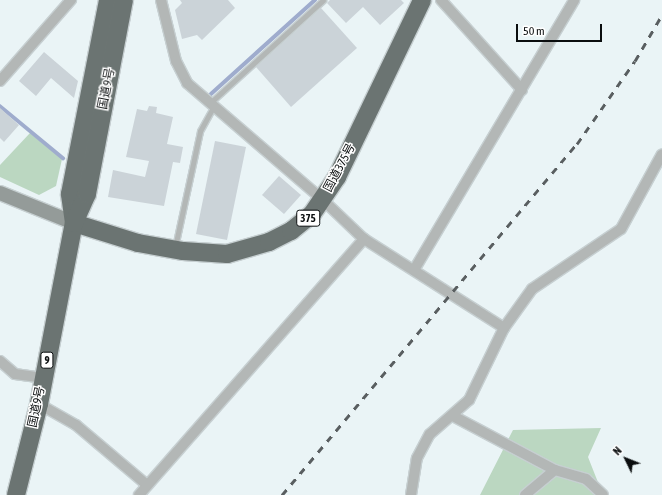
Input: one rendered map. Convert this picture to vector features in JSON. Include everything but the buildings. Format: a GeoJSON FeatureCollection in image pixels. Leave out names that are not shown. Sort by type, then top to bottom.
{"type":"FeatureCollection","features":[{"type":"Feature","properties":{"kind":"highway","name":"国道9号"},"geometry":{"type":"LineString","coordinates":[[74,224],[70,194],[108,0]]}},
{"type":"Feature","properties":{"kind":"highway","name":"国道9号"},"geometry":{"type":"LineString","coordinates":[[16,495],[39,404],[74,224],[87,194],[124,0]]}},
{"type":"Feature","properties":{"kind":"highway","name":"国道375号"},"geometry":{"type":"LineString","coordinates":[[74,224],[138,243],[175,249],[227,254],[269,242],[291,231],[312,214],[323,200],[337,176],[422,0]]}},
{"type":"Feature","properties":{"kind":"main road"},"geometry":{"type":"LineString","coordinates":[[0,193],[74,224]]}},
{"type":"Feature","properties":{"kind":"street"},"geometry":{"type":"LineString","coordinates":[[0,81],[71,0]]}},
{"type":"Feature","properties":{"kind":"street"},"geometry":{"type":"LineString","coordinates":[[161,0],[180,72],[187,83],[323,200],[364,239],[504,328]]}},
{"type":"Feature","properties":{"kind":"street"},"geometry":{"type":"LineString","coordinates":[[441,0],[522,90]]}},
{"type":"Feature","properties":{"kind":"street"},"geometry":{"type":"LineString","coordinates":[[414,270],[574,0]]}},
{"type":"Feature","properties":{"kind":"street"},"geometry":{"type":"LineString","coordinates":[[410,495],[417,458],[430,434],[453,416],[469,400],[504,328],[532,289],[621,229],[662,154]]}},
{"type":"Feature","properties":{"kind":"street"},"geometry":{"type":"LineString","coordinates":[[139,495],[364,239]]}},
{"type":"Feature","properties":{"kind":"street"},"geometry":{"type":"LineString","coordinates":[[0,360],[16,374],[43,378]]}},
{"type":"Feature","properties":{"kind":"street"},"geometry":{"type":"LineString","coordinates":[[39,404],[76,425],[147,485]]}},
{"type":"Feature","properties":{"kind":"street"},"geometry":{"type":"LineString","coordinates":[[453,416],[555,470],[586,479],[602,495]]}},
{"type":"Feature","properties":{"kind":"street"},"geometry":{"type":"LineString","coordinates":[[525,495],[555,470]]}},
{"type":"Feature","properties":{"kind":"lane"},"geometry":{"type":"LineString","coordinates":[[175,249],[200,131],[212,105],[323,0]]}},
{"type":"Feature","properties":{"kind":"green space"},"geometry":{"type":"Polygon","coordinates":[[[30,133],[62,159],[56,186],[39,195],[0,177],[0,165],[30,133]]]}},
{"type":"Feature","properties":{"kind":"green space"},"geometry":{"type":"Polygon","coordinates":[[[601,428],[588,457],[603,495],[480,495],[513,430],[601,428]]]}},
{"type":"Feature","properties":{"kind":"waterway"},"geometry":{"type":"LineString","coordinates":[[211,94],[315,0]]}},
{"type":"Feature","properties":{"kind":"waterway"},"geometry":{"type":"LineString","coordinates":[[0,106],[63,158]]}},
{"type":"Feature","properties":{"kind":"railway"},"geometry":{"type":"LineString","coordinates":[[282,495],[577,144],[635,61],[662,15]]}}]}
